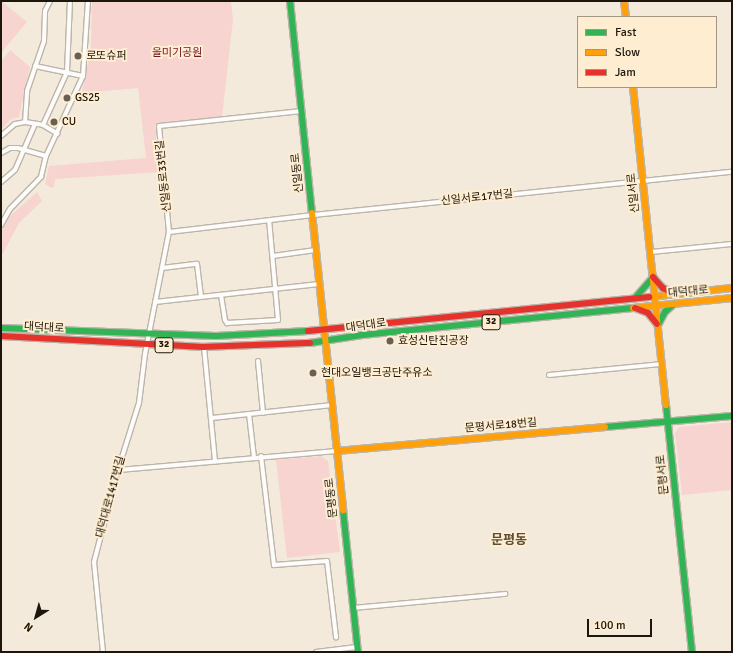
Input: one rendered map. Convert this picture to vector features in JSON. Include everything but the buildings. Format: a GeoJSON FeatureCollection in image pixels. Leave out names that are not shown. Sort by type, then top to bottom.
{"type":"FeatureCollection","features":[{"type":"Feature","properties":{"kind":"main road","name":"신일동로"},"geometry":{"type":"LineString","coordinates":[[290,1],[316,250],[326,330],[326,342]]}},
{"type":"Feature","properties":{"kind":"main road"},"geometry":{"type":"LineString","coordinates":[[624,1],[626,16]]}},
{"type":"Feature","properties":{"kind":"main road","name":"신일서로"},"geometry":{"type":"LineString","coordinates":[[633,88],[655,296]]}},
{"type":"Feature","properties":{"kind":"main road"},"geometry":{"type":"LineString","coordinates":[[632,299],[645,290],[653,277],[663,288],[675,294]]}},
{"type":"Feature","properties":{"kind":"main road","name":"대덕대로"},"geometry":{"type":"LineString","coordinates":[[1,328],[216,336],[326,330],[732,288]]}},
{"type":"Feature","properties":{"kind":"main road","name":"문평서로"},"geometry":{"type":"LineString","coordinates":[[655,296],[692,652]]}},
{"type":"Feature","properties":{"kind":"main road","name":"대덕대로"},"geometry":{"type":"LineString","coordinates":[[1,336],[204,348],[326,342],[362,335],[732,298]]}},
{"type":"Feature","properties":{"kind":"main road"},"geometry":{"type":"LineString","coordinates":[[631,307],[648,313],[658,325],[665,312],[675,304]]}},
{"type":"Feature","properties":{"kind":"main road","name":"문평동로"},"geometry":{"type":"LineString","coordinates":[[326,342],[358,650]]}},
{"type":"Feature","properties":{"kind":"main road","name":"문평서로18번길"},"geometry":{"type":"LineString","coordinates":[[337,451],[732,416]]}},
{"type":"Feature","properties":{"kind":"street"},"geometry":{"type":"LineString","coordinates":[[25,122],[27,91],[44,42],[45,11],[50,1]]}},
{"type":"Feature","properties":{"kind":"street"},"geometry":{"type":"LineString","coordinates":[[43,125],[67,72],[70,1]]}},
{"type":"Feature","properties":{"kind":"street"},"geometry":{"type":"LineString","coordinates":[[1,225],[10,209],[41,178],[46,156],[58,134],[83,76],[88,1]]}},
{"type":"Feature","properties":{"kind":"street"},"geometry":{"type":"LineString","coordinates":[[35,66],[83,76]]}},
{"type":"Feature","properties":{"kind":"street","name":"신일동로33번길"},"geometry":{"type":"LineString","coordinates":[[148,344],[169,232],[159,126],[302,110]]}},
{"type":"Feature","properties":{"kind":"street"},"geometry":{"type":"LineString","coordinates":[[1,136],[15,124],[25,122],[43,125],[58,134]]}},
{"type":"Feature","properties":{"kind":"street"},"geometry":{"type":"LineString","coordinates":[[1,182],[15,170],[35,124]]}},
{"type":"Feature","properties":{"kind":"street"},"geometry":{"type":"LineString","coordinates":[[1,153],[10,148],[25,149],[46,156]]}},
{"type":"Feature","properties":{"kind":"street","name":"신일서로17번길"},"geometry":{"type":"LineString","coordinates":[[169,232],[313,214],[732,172]]}},
{"type":"Feature","properties":{"kind":"street"},"geometry":{"type":"LineString","coordinates":[[221,295],[225,320],[227,323],[278,320],[269,220]]}},
{"type":"Feature","properties":{"kind":"street"},"geometry":{"type":"LineString","coordinates":[[651,252],[732,244]]}},
{"type":"Feature","properties":{"kind":"street"},"geometry":{"type":"LineString","coordinates":[[273,256],[316,250]]}},
{"type":"Feature","properties":{"kind":"street"},"geometry":{"type":"LineString","coordinates":[[162,268],[197,264],[201,296]]}},
{"type":"Feature","properties":{"kind":"street"},"geometry":{"type":"LineString","coordinates":[[155,302],[320,284]]}},
{"type":"Feature","properties":{"kind":"street","name":"대덕대로1417번길"},"geometry":{"type":"LineString","coordinates":[[103,652],[94,562],[118,470],[139,403],[148,344]]}},
{"type":"Feature","properties":{"kind":"street"},"geometry":{"type":"LineString","coordinates":[[204,348],[215,461]]}},
{"type":"Feature","properties":{"kind":"street"},"geometry":{"type":"LineString","coordinates":[[258,361],[262,413]]}},
{"type":"Feature","properties":{"kind":"street"},"geometry":{"type":"LineString","coordinates":[[549,375],[662,364]]}},
{"type":"Feature","properties":{"kind":"street"},"geometry":{"type":"LineString","coordinates":[[212,418],[332,405]]}},
{"type":"Feature","properties":{"kind":"street"},"geometry":{"type":"LineString","coordinates":[[249,414],[254,457]]}},
{"type":"Feature","properties":{"kind":"street"},"geometry":{"type":"LineString","coordinates":[[118,470],[261,456],[337,451]]}},
{"type":"Feature","properties":{"kind":"street"},"geometry":{"type":"LineString","coordinates":[[261,456],[274,565],[328,561],[336,637]]}},
{"type":"Feature","properties":{"kind":"street"},"geometry":{"type":"LineString","coordinates":[[354,608],[505,594]]}},
{"type":"Feature","properties":{"kind":"street"},"geometry":{"type":"LineString","coordinates":[[316,652],[358,650]]}},
{"type":"Feature","properties":{"kind":"green space"},"geometry":{"type":"Polygon","coordinates":[[[1,1],[27,22],[1,53],[1,1]]]}},
{"type":"Feature","properties":{"kind":"green space","name":"을미기공원"},"geometry":{"type":"Polygon","coordinates":[[[92,1],[231,1],[233,20],[222,117],[155,124],[160,172],[55,179],[54,187],[51,188],[45,184],[49,166],[146,158],[138,88],[82,93],[91,46],[92,1]]]}},
{"type":"Feature","properties":{"kind":"green space"},"geometry":{"type":"Polygon","coordinates":[[[10,50],[30,67],[19,117],[11,119],[1,130],[1,62],[10,50]]]}},
{"type":"Feature","properties":{"kind":"green space"},"geometry":{"type":"Polygon","coordinates":[[[37,192],[42,201],[19,223],[1,257],[1,232],[10,216],[37,192]]]}},
{"type":"Feature","properties":{"kind":"green space"},"geometry":{"type":"Polygon","coordinates":[[[732,422],[732,490],[682,495],[675,433],[679,427],[732,422]]]}},
{"type":"Feature","properties":{"kind":"green space"},"geometry":{"type":"Polygon","coordinates":[[[321,456],[328,461],[340,552],[287,558],[276,460],[321,456]]]}},
{"type":"Feature","properties":{"kind":"traffic: fast"},"geometry":{"type":"LineString","coordinates":[[290,1],[312,213]]}},
{"type":"Feature","properties":{"kind":"traffic: fast"},"geometry":{"type":"LineString","coordinates":[[635,298],[653,277]]}},
{"type":"Feature","properties":{"kind":"traffic: fast"},"geometry":{"type":"LineString","coordinates":[[658,325],[665,312],[674,304]]}},
{"type":"Feature","properties":{"kind":"traffic: fast"},"geometry":{"type":"LineString","coordinates":[[310,343],[362,335],[633,308]]}},
{"type":"Feature","properties":{"kind":"traffic: fast"},"geometry":{"type":"LineString","coordinates":[[1,328],[216,336],[308,331]]}},
{"type":"Feature","properties":{"kind":"traffic: fast"},"geometry":{"type":"LineString","coordinates":[[666,405],[692,652]]}},
{"type":"Feature","properties":{"kind":"traffic: fast"},"geometry":{"type":"LineString","coordinates":[[605,427],[732,416]]}},
{"type":"Feature","properties":{"kind":"traffic: fast"},"geometry":{"type":"LineString","coordinates":[[343,510],[358,652]]}},
{"type":"Feature","properties":{"kind":"traffic: slow"},"geometry":{"type":"LineString","coordinates":[[624,1],[626,16]]}},
{"type":"Feature","properties":{"kind":"traffic: slow"},"geometry":{"type":"LineString","coordinates":[[633,88],[666,405]]}},
{"type":"Feature","properties":{"kind":"traffic: slow"},"geometry":{"type":"LineString","coordinates":[[312,213],[343,510]]}},
{"type":"Feature","properties":{"kind":"traffic: slow"},"geometry":{"type":"LineString","coordinates":[[649,297],[732,288]]}},
{"type":"Feature","properties":{"kind":"traffic: slow"},"geometry":{"type":"LineString","coordinates":[[633,308],[732,298]]}},
{"type":"Feature","properties":{"kind":"traffic: slow"},"geometry":{"type":"LineString","coordinates":[[337,451],[605,427]]}},
{"type":"Feature","properties":{"kind":"traffic: jam"},"geometry":{"type":"LineString","coordinates":[[653,277],[663,288],[675,294]]}},
{"type":"Feature","properties":{"kind":"traffic: jam"},"geometry":{"type":"LineString","coordinates":[[308,331],[649,297]]}},
{"type":"Feature","properties":{"kind":"traffic: jam"},"geometry":{"type":"LineString","coordinates":[[635,308],[648,313],[657,324]]}},
{"type":"Feature","properties":{"kind":"traffic: jam"},"geometry":{"type":"LineString","coordinates":[[1,336],[204,347],[310,343]]}},
{"type":"Feature","properties":{"kind":"place","name":"로또슈퍼"},"geometry":{"type":"Point","coordinates":[78,56]}},
{"type":"Feature","properties":{"kind":"place","name":"GS25"},"geometry":{"type":"Point","coordinates":[67,98]}},
{"type":"Feature","properties":{"kind":"place","name":"CU"},"geometry":{"type":"Point","coordinates":[54,122]}},
{"type":"Feature","properties":{"kind":"place","name":"효성신탄진공장"},"geometry":{"type":"Point","coordinates":[390,341]}},
{"type":"Feature","properties":{"kind":"place","name":"현대오일뱅크공단주유소"},"geometry":{"type":"Point","coordinates":[313,373]}},
{"type":"Feature","properties":{"kind":"district","name":"문평동"},"geometry":{"type":"Point","coordinates":[509,540]}}]}
